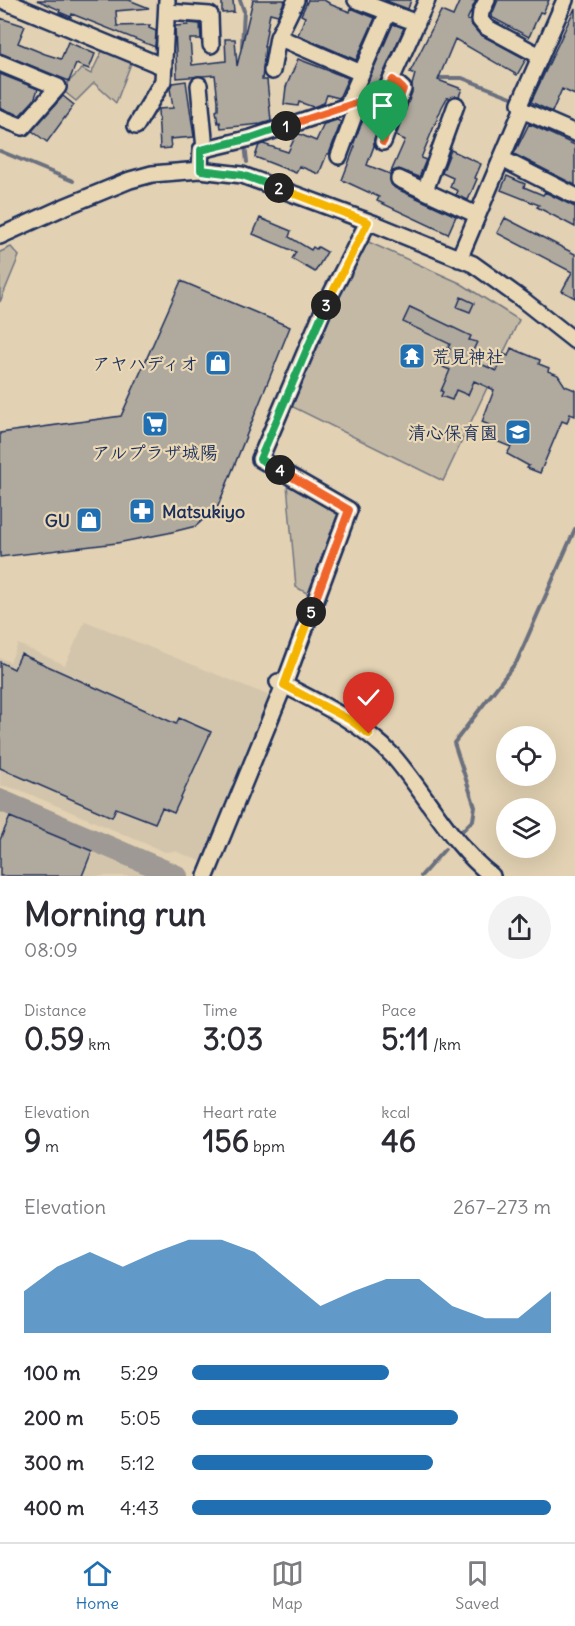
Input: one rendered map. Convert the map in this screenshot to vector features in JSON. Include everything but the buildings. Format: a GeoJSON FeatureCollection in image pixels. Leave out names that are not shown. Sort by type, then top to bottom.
{"type":"FeatureCollection","features":[{"type":"Feature","properties":{"kind":"street"},"geometry":{"type":"LineString","coordinates":[[2,0],[164,67]]}},
{"type":"Feature","properties":{"kind":"street"},"geometry":{"type":"LineString","coordinates":[[272,71],[278,37],[296,0]]}},
{"type":"Feature","properties":{"kind":"street"},"geometry":{"type":"LineString","coordinates":[[201,170],[201,150],[251,138],[386,91],[393,80],[427,0]]}},
{"type":"Feature","properties":{"kind":"street"},"geometry":{"type":"LineString","coordinates":[[487,0],[480,20],[486,27],[540,56]]}},
{"type":"Feature","properties":{"kind":"street"},"geometry":{"type":"LineString","coordinates":[[459,259],[522,110],[520,103],[565,0]]}},
{"type":"Feature","properties":{"kind":"street"},"geometry":{"type":"LineString","coordinates":[[361,1],[417,23]]}},
{"type":"Feature","properties":{"kind":"street"},"geometry":{"type":"LineString","coordinates":[[136,126],[164,81],[166,4],[210,15],[211,45]]}},
{"type":"Feature","properties":{"kind":"street"},"geometry":{"type":"LineString","coordinates":[[339,156],[361,73],[388,12]]}},
{"type":"Feature","properties":{"kind":"street"},"geometry":{"type":"LineString","coordinates":[[278,37],[361,73]]}},
{"type":"Feature","properties":{"kind":"street"},"geometry":{"type":"LineString","coordinates":[[0,63],[58,87],[23,127],[0,118]]}},
{"type":"Feature","properties":{"kind":"street"},"geometry":{"type":"LineString","coordinates":[[383,142],[403,89],[393,80]]}},
{"type":"Feature","properties":{"kind":"street"},"geometry":{"type":"LineString","coordinates":[[199,85],[205,149]]}},
{"type":"Feature","properties":{"kind":"street"},"geometry":{"type":"LineString","coordinates":[[425,191],[456,105]]}},
{"type":"Feature","properties":{"kind":"street"},"geometry":{"type":"LineString","coordinates":[[522,110],[575,133]]}},
{"type":"Feature","properties":{"kind":"street"},"geometry":{"type":"LineString","coordinates":[[502,159],[575,196]]}},
{"type":"Feature","properties":{"kind":"street"},"geometry":{"type":"LineString","coordinates":[[0,236],[130,180],[152,174],[201,170],[242,175],[472,264],[575,341]]}},
{"type":"Feature","properties":{"kind":"street"},"geometry":{"type":"LineString","coordinates":[[399,180],[477,214]]}},
{"type":"Feature","properties":{"kind":"street"},"geometry":{"type":"LineString","coordinates":[[206,876],[349,510],[260,459],[325,306],[368,222]]}},
{"type":"Feature","properties":{"kind":"street"},"geometry":{"type":"LineString","coordinates":[[281,683],[350,720],[391,755],[426,797],[449,831],[492,876]]}},
{"type":"Feature","properties":{"kind":"shaded area"},"geometry":{"type":"Polygon","coordinates":[[[104,47],[133,58],[116,103],[94,83],[76,101],[61,89],[82,69],[91,74],[104,47]]]}},
{"type":"Feature","properties":{"kind":"shaded area"},"geometry":{"type":"Polygon","coordinates":[[[364,240],[460,283],[519,320],[443,481],[291,406],[364,240]]]}},
{"type":"Feature","properties":{"kind":"shaded area"},"geometry":{"type":"Polygon","coordinates":[[[11,247],[19,256],[0,302],[0,252],[11,247]]]}},
{"type":"Feature","properties":{"kind":"shaded area"},"geometry":{"type":"Polygon","coordinates":[[[287,484],[341,516],[310,595],[296,587],[287,484]]]}},
{"type":"Feature","properties":{"kind":"shaded area"},"geometry":{"type":"Polygon","coordinates":[[[85,621],[275,698],[205,863],[175,851],[165,852],[20,790],[0,785],[0,658],[10,662],[18,644],[65,665],[85,621]]]}},
{"type":"Feature","properties":{"kind":"shaded area"},"geometry":{"type":"Polygon","coordinates":[[[0,805],[135,862],[144,876],[0,876],[0,805]]]}},
{"type":"Feature","properties":{"kind":"waterway"},"geometry":{"type":"LineString","coordinates":[[240,0],[244,11],[242,47]]}},
{"type":"Feature","properties":{"kind":"waterway"},"geometry":{"type":"LineString","coordinates":[[436,78],[462,78],[514,98]]}},
{"type":"Feature","properties":{"kind":"waterway"},"geometry":{"type":"LineString","coordinates":[[245,144],[247,162]]}},
{"type":"Feature","properties":{"kind":"waterway"},"geometry":{"type":"LineString","coordinates":[[0,151],[73,181]]}},
{"type":"Feature","properties":{"kind":"waterway"},"geometry":{"type":"LineString","coordinates":[[462,831],[473,820],[475,807],[454,743],[517,661],[575,529]]}},
{"type":"Feature","properties":{"kind":"waterway"},"geometry":{"type":"LineString","coordinates":[[0,800],[177,876]]}},
{"type":"Feature","properties":{"kind":"waterway"},"geometry":{"type":"LineString","coordinates":[[421,876],[445,849]]}},
{"type":"Feature","properties":{"kind":"place","name":"荒見神社"},"geometry":{"type":"Point","coordinates":[412,356]}},
{"type":"Feature","properties":{"kind":"place","name":"アヤハディオ"},"geometry":{"type":"Point","coordinates":[218,363]}},
{"type":"Feature","properties":{"kind":"place","name":"アルプラザ城陽"},"geometry":{"type":"Point","coordinates":[155,424]}},
{"type":"Feature","properties":{"kind":"place","name":"清心保育園"},"geometry":{"type":"Point","coordinates":[518,432]}},
{"type":"Feature","properties":{"kind":"place","name":"Matsukiyo"},"geometry":{"type":"Point","coordinates":[142,511]}},
{"type":"Feature","properties":{"kind":"place","name":"GU"},"geometry":{"type":"Point","coordinates":[89,520]}},
{"type":"Feature","properties":{"kind":"route"},"geometry":{"type":"LineString","coordinates":[[369,734],[350,720],[284,685],[349,510],[260,459],[325,306],[368,222],[242,175],[201,170],[201,150],[251,138],[359,102],[368,96],[386,91],[393,80],[403,89],[383,142]]}}]}
